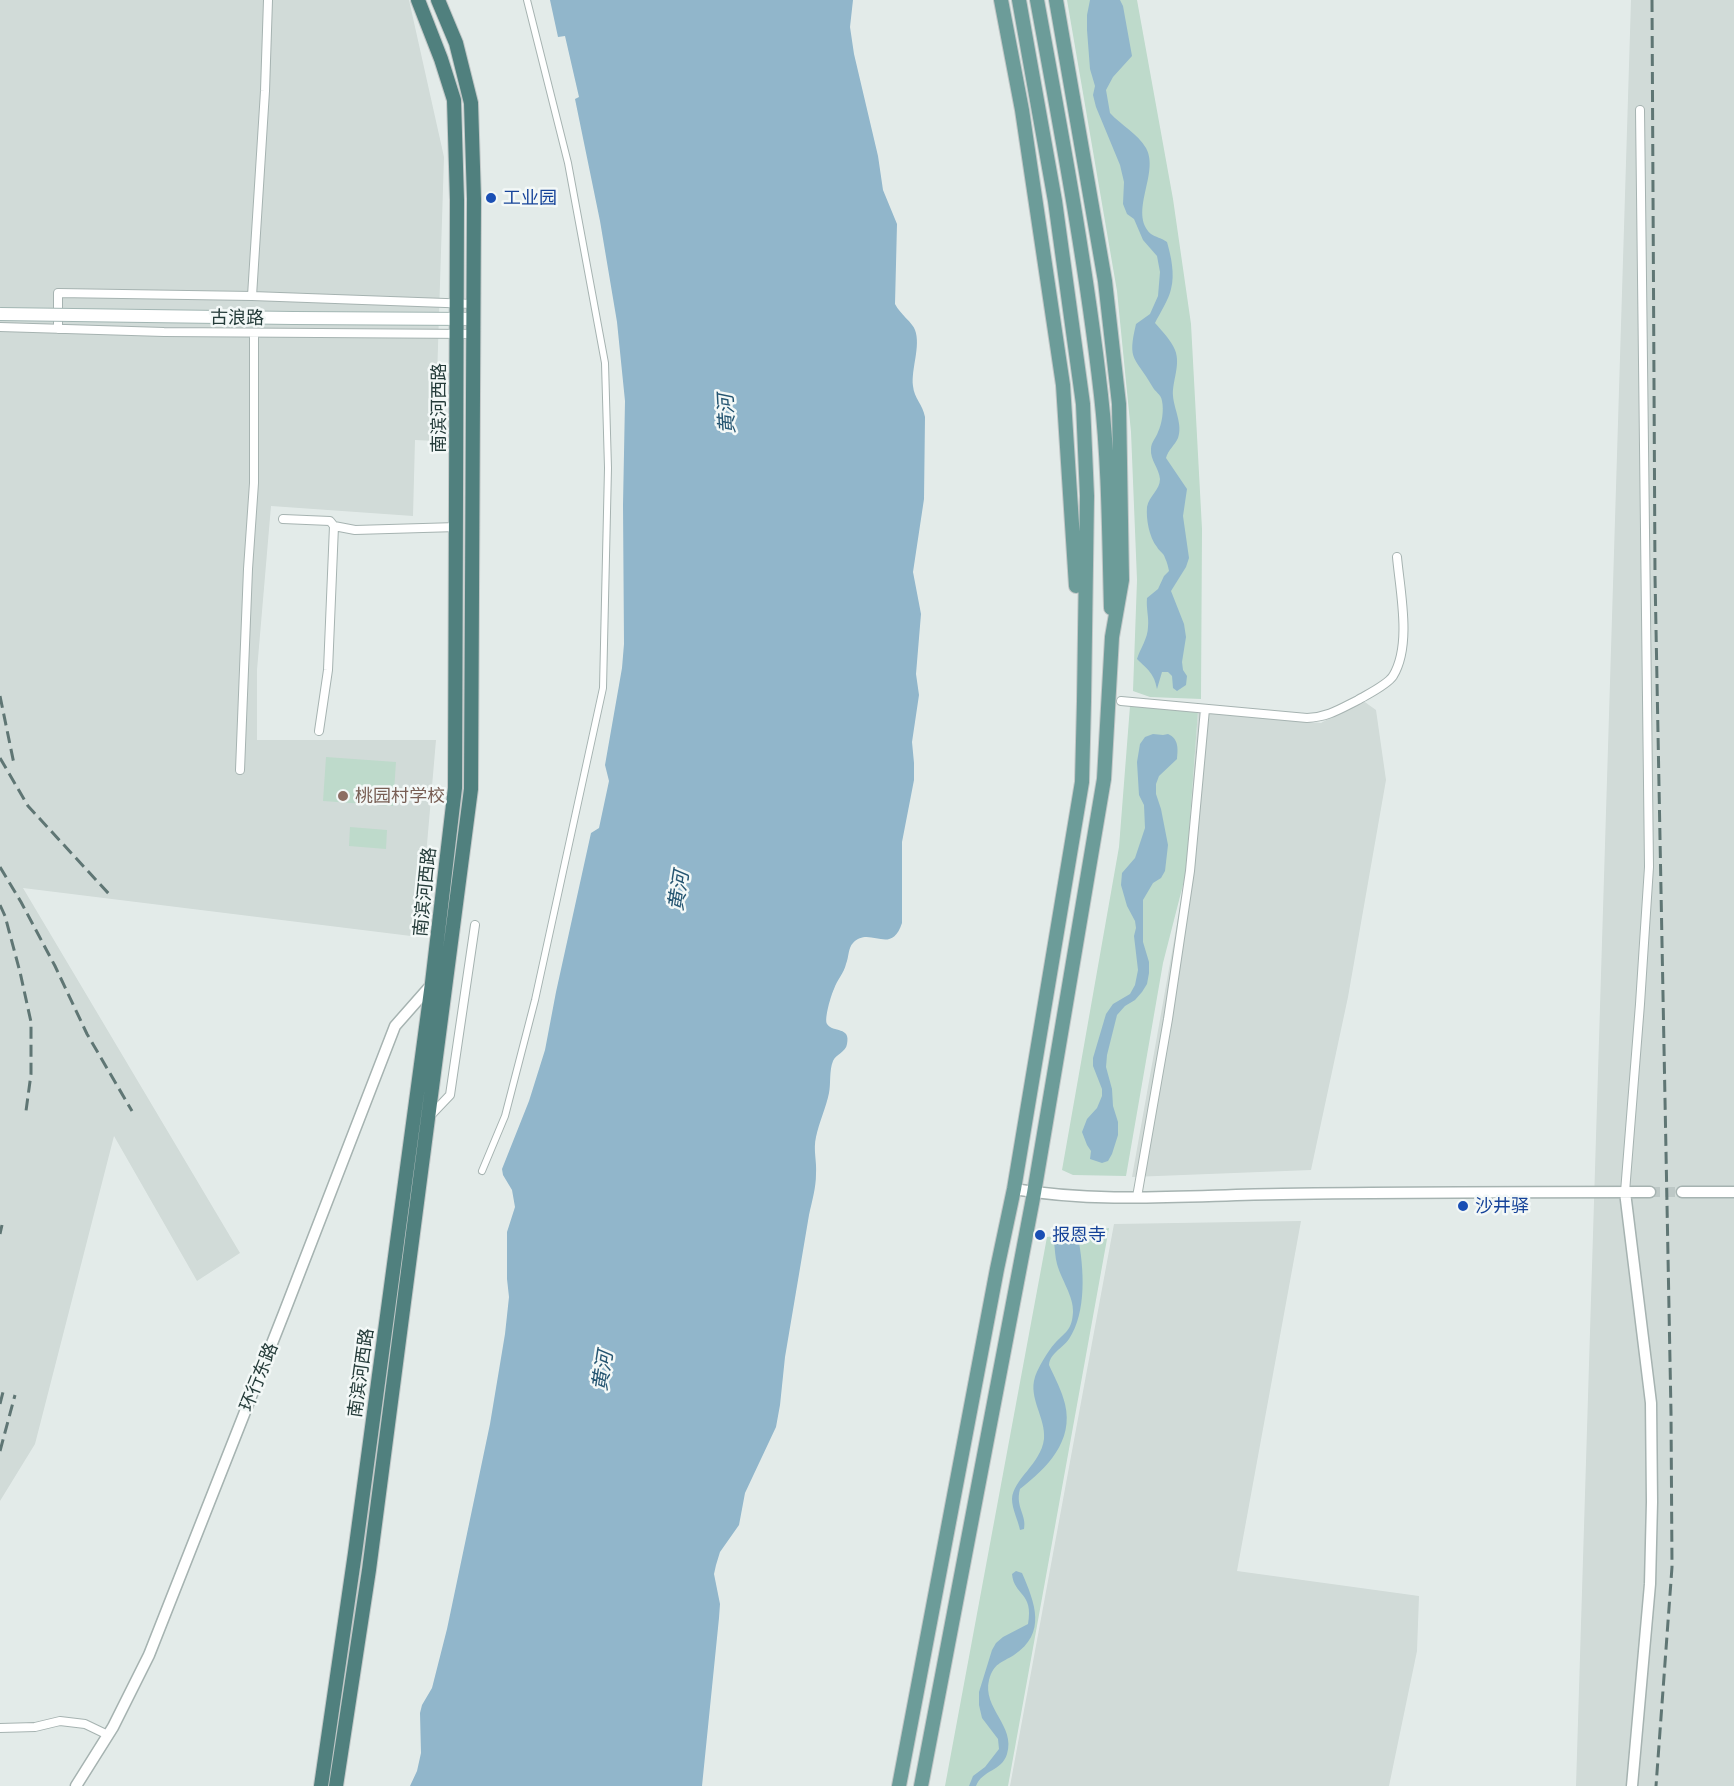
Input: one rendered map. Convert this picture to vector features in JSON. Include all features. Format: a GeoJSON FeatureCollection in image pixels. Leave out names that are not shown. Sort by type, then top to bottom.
{"type":"FeatureCollection","features":[{"type":"Feature","properties":{"kind":"highway","name":"南滨河西路"},"geometry":{"type":"LineString","coordinates":[[321,1786],[432,983],[455,788],[458,200],[454,100],[418,0]]}},
{"type":"Feature","properties":{"kind":"highway","name":"南滨河西路"},"geometry":{"type":"LineString","coordinates":[[336,1786],[369,1569],[426,1119],[471,789],[474,199],[471,103],[456,43],[438,0]]}},
{"type":"Feature","properties":{"kind":"main road"},"geometry":{"type":"LineString","coordinates":[[1001,0],[1022,110],[1062,385],[1077,574],[1076,655],[1084,701]]}},
{"type":"Feature","properties":{"kind":"main road"},"geometry":{"type":"LineString","coordinates":[[899,1786],[1014,1189],[1082,782],[1087,496],[1083,404],[1054,201],[1019,0]]}},
{"type":"Feature","properties":{"kind":"main road"},"geometry":{"type":"LineString","coordinates":[[921,1786],[1035,1193],[1104,779],[1112,637],[1107,470],[1101,396],[1074,201],[1037,0]]}},
{"type":"Feature","properties":{"kind":"main road"},"geometry":{"type":"LineString","coordinates":[[1056,0],[1106,281],[1119,404],[1122,580],[1112,637]]}},
{"type":"Feature","properties":{"kind":"main road","name":"古浪路"},"geometry":{"type":"LineString","coordinates":[[0,314],[473,318]]}},
{"type":"Feature","properties":{"kind":"street"},"geometry":{"type":"LineString","coordinates":[[252,296],[265,91],[268,0]]}},
{"type":"Feature","properties":{"kind":"street"},"geometry":{"type":"LineString","coordinates":[[482,1171],[505,1116],[535,1000],[603,688],[608,468],[605,363],[568,163],[527,0]]}},
{"type":"Feature","properties":{"kind":"street"},"geometry":{"type":"LineString","coordinates":[[1632,1786],[1650,1584],[1652,1468],[1651,1402],[1625,1192],[1649,867],[1640,110]]}},
{"type":"Feature","properties":{"kind":"street"},"geometry":{"type":"LineString","coordinates":[[58,329],[58,294],[252,296],[473,304]]}},
{"type":"Feature","properties":{"kind":"street"},"geometry":{"type":"LineString","coordinates":[[0,327],[254,333],[473,334]]}},
{"type":"Feature","properties":{"kind":"street"},"geometry":{"type":"LineString","coordinates":[[240,770],[248,569],[255,483],[254,333]]}},
{"type":"Feature","properties":{"kind":"street"},"geometry":{"type":"LineString","coordinates":[[283,519],[330,521],[334,526],[355,530],[457,527]]}},
{"type":"Feature","properties":{"kind":"street"},"geometry":{"type":"LineString","coordinates":[[319,731],[328,670],[334,526]]}},
{"type":"Feature","properties":{"kind":"street"},"geometry":{"type":"LineString","coordinates":[[1121,701],[1307,718],[1331,714],[1371,693],[1392,677],[1398,663],[1404,634],[1397,557]]}},
{"type":"Feature","properties":{"kind":"street"},"geometry":{"type":"LineString","coordinates":[[1137,1197],[1166,1030],[1190,870],[1205,708]]}},
{"type":"Feature","properties":{"kind":"street"},"geometry":{"type":"LineString","coordinates":[[426,1119],[450,1095],[475,925]]}},
{"type":"Feature","properties":{"kind":"street","name":"环行东路"},"geometry":{"type":"LineString","coordinates":[[76,1786],[128,1699],[153,1644],[395,1026],[432,983],[447,976]]}},
{"type":"Feature","properties":{"kind":"street"},"geometry":{"type":"LineString","coordinates":[[1014,1189],[1049,1195],[1096,1197],[1295,1193],[1650,1192]]}},
{"type":"Feature","properties":{"kind":"street"},"geometry":{"type":"LineString","coordinates":[[1682,1192],[1734,1192]]}},
{"type":"Feature","properties":{"kind":"street"},"geometry":{"type":"LineString","coordinates":[[0,1728],[35,1727],[60,1721],[85,1724],[108,1735]]}},
{"type":"Feature","properties":{"kind":"shaded area"},"geometry":{"type":"Polygon","coordinates":[[[0,0],[409,0],[444,157],[435,441],[415,440],[413,516],[271,506],[257,670],[257,740],[436,740],[419,937],[23,888],[240,1253],[197,1281],[114,1136],[35,1444],[0,1501],[0,0]]]}},
{"type":"Feature","properties":{"kind":"shaded area"},"geometry":{"type":"Polygon","coordinates":[[[1631,0],[1734,0],[1734,1786],[1576,1786],[1631,0]]]}},
{"type":"Feature","properties":{"kind":"shaded area"},"geometry":{"type":"Polygon","coordinates":[[[1362,700],[1376,710],[1386,780],[1348,997],[1311,1170],[1132,1177],[1186,873],[1198,711],[1321,723],[1362,700]]]}},
{"type":"Feature","properties":{"kind":"shaded area"},"geometry":{"type":"Polygon","coordinates":[[[1301,1221],[1237,1571],[1419,1596],[1417,1651],[1389,1786],[1010,1786],[1114,1224],[1301,1221]]]}},
{"type":"Feature","properties":{"kind":"green space"},"geometry":{"type":"Polygon","coordinates":[[[1067,0],[1137,0],[1173,199],[1191,324],[1202,529],[1201,699],[1150,697],[1133,691],[1137,580],[1131,432],[1117,291],[1067,0]]]}},
{"type":"Feature","properties":{"kind":"green space"},"geometry":{"type":"Polygon","coordinates":[[[1130,706],[1198,711],[1186,873],[1163,963],[1126,1176],[1073,1175],[1062,1170],[1119,847],[1130,706]]]}},
{"type":"Feature","properties":{"kind":"green space"},"geometry":{"type":"Polygon","coordinates":[[[326,757],[396,762],[393,806],[323,801],[326,757]]]}},
{"type":"Feature","properties":{"kind":"green space"},"geometry":{"type":"Polygon","coordinates":[[[350,827],[387,830],[386,849],[349,846],[350,827]]]}},
{"type":"Feature","properties":{"kind":"green space"},"geometry":{"type":"Polygon","coordinates":[[[1109,1228],[1008,1786],[945,1786],[1047,1237],[1109,1228]]]}},
{"type":"Feature","properties":{"kind":"water","name":"黄河"},"geometry":{"type":"Polygon","coordinates":[[[550,0],[853,0],[850,27],[854,54],[878,156],[883,190],[897,224],[895,304],[912,324],[917,336],[913,386],[925,417],[924,499],[913,572],[921,614],[916,674],[919,695],[912,742],[914,780],[902,842],[902,923],[892,938],[886,940],[866,937],[853,943],[828,1007],[827,1024],[844,1032],[848,1038],[845,1049],[833,1061],[829,1093],[816,1137],[815,1184],[785,1357],[776,1427],[745,1493],[739,1525],[720,1552],[714,1574],[720,1604],[702,1786],[410,1786],[417,1771],[421,1753],[420,1713],[432,1688],[447,1629],[490,1424],[505,1334],[509,1297],[507,1232],[515,1207],[512,1190],[502,1169],[529,1101],[545,1050],[591,833],[599,828],[609,781],[605,765],[624,644],[625,401],[617,322],[600,221],[575,99],[579,97],[565,36],[558,37],[550,0]]]}},
{"type":"Feature","properties":{"kind":"water"},"geometry":{"type":"Polygon","coordinates":[[[1090,0],[1120,0],[1123,6],[1132,56],[1113,77],[1106,90],[1110,113],[1139,138],[1146,148],[1149,169],[1142,215],[1151,234],[1167,242],[1172,265],[1173,277],[1170,293],[1155,323],[1171,343],[1177,356],[1173,396],[1179,433],[1177,441],[1166,458],[1187,489],[1183,516],[1189,558],[1171,591],[1184,624],[1186,637],[1182,662],[1187,676],[1186,685],[1177,691],[1173,688],[1172,676],[1168,672],[1162,672],[1157,689],[1152,675],[1137,659],[1148,631],[1147,598],[1158,589],[1169,571],[1164,556],[1152,538],[1147,517],[1148,503],[1160,483],[1151,449],[1162,421],[1162,401],[1134,358],[1132,346],[1136,324],[1150,314],[1158,296],[1160,272],[1157,256],[1143,240],[1134,219],[1127,214],[1123,204],[1124,182],[1120,165],[1096,107],[1087,30],[1090,0]]]}},
{"type":"Feature","properties":{"kind":"water"},"geometry":{"type":"Polygon","coordinates":[[[1153,734],[1172,736],[1177,748],[1177,759],[1159,776],[1156,784],[1156,794],[1168,845],[1165,871],[1161,878],[1153,883],[1143,900],[1143,942],[1149,962],[1147,984],[1135,1000],[1117,1015],[1107,1055],[1106,1067],[1118,1122],[1118,1135],[1108,1161],[1102,1163],[1090,1159],[1091,1151],[1082,1132],[1087,1119],[1097,1108],[1102,1096],[1102,1089],[1093,1066],[1093,1058],[1106,1014],[1113,1004],[1130,994],[1135,985],[1138,970],[1134,936],[1135,921],[1127,906],[1121,885],[1122,873],[1135,858],[1145,828],[1144,805],[1139,795],[1137,762],[1140,744],[1145,737],[1153,734]]]}},
{"type":"Feature","properties":{"kind":"water"},"geometry":{"type":"Polygon","coordinates":[[[1064,1235],[1078,1237],[1083,1276],[1079,1316],[1075,1328],[1069,1339],[1054,1354],[1049,1365],[1065,1404],[1066,1430],[1062,1442],[1048,1463],[1020,1489],[1019,1501],[1024,1529],[1020,1530],[1012,1499],[1017,1485],[1038,1456],[1044,1439],[1033,1385],[1041,1364],[1050,1349],[1068,1329],[1072,1318],[1073,1306],[1057,1264],[1054,1242],[1064,1235]]]}},
{"type":"Feature","properties":{"kind":"water"},"geometry":{"type":"Polygon","coordinates":[[[1016,1571],[1022,1573],[1031,1595],[1034,1606],[1034,1627],[1031,1637],[1024,1646],[993,1670],[988,1690],[1007,1735],[1009,1744],[1007,1754],[1001,1764],[983,1777],[976,1786],[969,1786],[973,1776],[985,1767],[999,1749],[998,1739],[982,1718],[979,1705],[979,1692],[992,1650],[1003,1637],[1028,1624],[1028,1606],[1016,1587],[1012,1574],[1016,1571]]]}},
{"type":"Feature","properties":{"kind":"tunnel"},"geometry":{"type":"LineString","coordinates":[[1650,1192],[1682,1192]]}},
{"type":"Feature","properties":{"kind":"railway"},"geometry":{"type":"LineString","coordinates":[[1652,0],[1655,576],[1672,1567],[1656,1786]]}},
{"type":"Feature","properties":{"kind":"railway"},"geometry":{"type":"LineString","coordinates":[[0,696],[14,764]]}},
{"type":"Feature","properties":{"kind":"railway"},"geometry":{"type":"LineString","coordinates":[[0,758],[28,806],[109,894]]}},
{"type":"Feature","properties":{"kind":"railway"},"geometry":{"type":"LineString","coordinates":[[0,867],[55,966],[87,1034],[132,1111]]}},
{"type":"Feature","properties":{"kind":"railway"},"geometry":{"type":"LineString","coordinates":[[0,905],[20,972],[31,1022],[31,1074],[26,1111]]}},
{"type":"Feature","properties":{"kind":"railway"},"geometry":{"type":"LineString","coordinates":[[0,1234],[2,1225]]}},
{"type":"Feature","properties":{"kind":"railway"},"geometry":{"type":"LineString","coordinates":[[0,1404],[3,1392]]}},
{"type":"Feature","properties":{"kind":"railway"},"geometry":{"type":"LineString","coordinates":[[0,1451],[15,1395]]}},
{"type":"Feature","properties":{"kind":"place","name":"工业园"},"geometry":{"type":"Point","coordinates":[491,198]}},
{"type":"Feature","properties":{"kind":"place","name":"桃园村学校"},"geometry":{"type":"Point","coordinates":[343,796]}},
{"type":"Feature","properties":{"kind":"place","name":"沙井驿"},"geometry":{"type":"Point","coordinates":[1463,1206]}},
{"type":"Feature","properties":{"kind":"place","name":"报恩寺"},"geometry":{"type":"Point","coordinates":[1040,1235]}}]}
